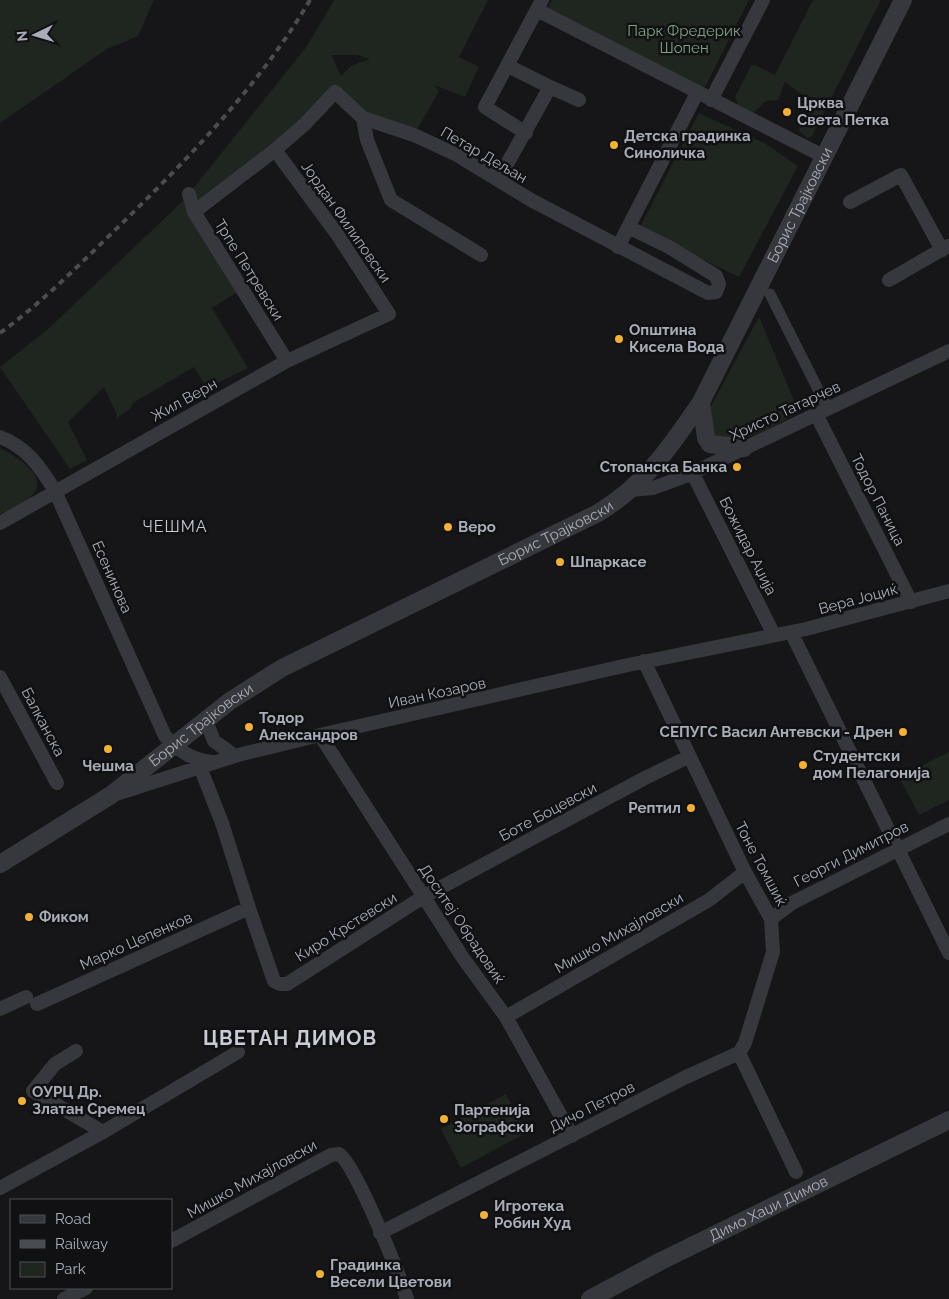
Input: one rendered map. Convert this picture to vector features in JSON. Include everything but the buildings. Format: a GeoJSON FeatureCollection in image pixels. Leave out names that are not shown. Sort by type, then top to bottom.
{"type":"FeatureCollection","features":[{"type":"Feature","properties":{"kind":"street"},"geometry":{"type":"LineString","coordinates":[[712,100],[763,0]]}},
{"type":"Feature","properties":{"kind":"street","name":"Борис Трајковски"},"geometry":{"type":"LineString","coordinates":[[0,864],[111,796],[230,702],[282,668],[598,513],[631,490],[667,451],[701,402],[903,0]]}},
{"type":"Feature","properties":{"kind":"street"},"geometry":{"type":"LineString","coordinates":[[526,133],[485,107],[539,5],[712,100],[823,156]]}},
{"type":"Feature","properties":{"kind":"street"},"geometry":{"type":"LineString","coordinates":[[508,66],[550,88],[579,100]]}},
{"type":"Feature","properties":{"kind":"street"},"geometry":{"type":"LineString","coordinates":[[498,180],[550,88]]}},
{"type":"Feature","properties":{"kind":"street","name":"Петар Дељан"},"geometry":{"type":"LineString","coordinates":[[275,150],[305,124],[335,92],[363,118],[414,135],[457,155],[531,200],[618,247],[708,293],[716,292],[719,284],[716,276],[669,247],[628,227]]}},
{"type":"Feature","properties":{"kind":"street"},"geometry":{"type":"LineString","coordinates":[[618,247],[697,92]]}},
{"type":"Feature","properties":{"kind":"street"},"geometry":{"type":"LineString","coordinates":[[363,118],[367,140],[391,200],[481,255]]}},
{"type":"Feature","properties":{"kind":"street"},"geometry":{"type":"LineString","coordinates":[[194,212],[275,150]]}},
{"type":"Feature","properties":{"kind":"street","name":"Јордан Филиповски"},"geometry":{"type":"LineString","coordinates":[[275,150],[337,234],[389,314]]}},
{"type":"Feature","properties":{"kind":"street"},"geometry":{"type":"LineString","coordinates":[[850,202],[901,175],[946,248],[888,280]]}},
{"type":"Feature","properties":{"kind":"street","name":"Трпе Петревски"},"geometry":{"type":"LineString","coordinates":[[189,194],[194,212],[287,361]]}},
{"type":"Feature","properties":{"kind":"street"},"geometry":{"type":"LineString","coordinates":[[770,294],[822,411]]}},
{"type":"Feature","properties":{"kind":"street","name":"Жил Верн"},"geometry":{"type":"LineString","coordinates":[[0,523],[287,361],[389,314]]}},
{"type":"Feature","properties":{"kind":"street","name":"Христо Татарчев"},"geometry":{"type":"LineString","coordinates":[[631,490],[653,488],[692,472],[912,371],[949,351]]}},
{"type":"Feature","properties":{"kind":"street"},"geometry":{"type":"LineString","coordinates":[[701,402],[706,438],[710,444],[744,448]]}},
{"type":"Feature","properties":{"kind":"street","name":"Тодор Паница"},"geometry":{"type":"LineString","coordinates":[[822,411],[910,602]]}},
{"type":"Feature","properties":{"kind":"street","name":"Есенинова"},"geometry":{"type":"LineString","coordinates":[[0,437],[21,448],[32,457],[55,491],[165,736],[175,747]]}},
{"type":"Feature","properties":{"kind":"street","name":"Божидар Аџија"},"geometry":{"type":"LineString","coordinates":[[692,472],[774,635]]}},
{"type":"Feature","properties":{"kind":"street","name":"Вера Јоциќ"},"geometry":{"type":"LineString","coordinates":[[774,635],[949,592]]}},
{"type":"Feature","properties":{"kind":"street"},"geometry":{"type":"LineString","coordinates":[[791,632],[949,953]]}},
{"type":"Feature","properties":{"kind":"street","name":"Иван Козаров"},"geometry":{"type":"LineString","coordinates":[[111,796],[215,762],[320,735],[644,662],[774,635]]}},
{"type":"Feature","properties":{"kind":"street","name":"Тоне Томшиќ"},"geometry":{"type":"LineString","coordinates":[[644,662],[688,757],[745,872],[772,919],[773,952],[745,1043],[739,1053]]}},
{"type":"Feature","properties":{"kind":"street","name":"Балканска"},"geometry":{"type":"LineString","coordinates":[[0,677],[57,783]]}},
{"type":"Feature","properties":{"kind":"street"},"geometry":{"type":"LineString","coordinates":[[206,721],[214,741],[236,756]]}},
{"type":"Feature","properties":{"kind":"street","name":"Доситеј Обрадовиќ"},"geometry":{"type":"LineString","coordinates":[[320,735],[463,958],[506,1017],[572,1136]]}},
{"type":"Feature","properties":{"kind":"street"},"geometry":{"type":"LineString","coordinates":[[175,747],[193,759],[215,762]]}},
{"type":"Feature","properties":{"kind":"street","name":"Боте Боцевски"},"geometry":{"type":"LineString","coordinates":[[423,897],[688,757]]}},
{"type":"Feature","properties":{"kind":"street"},"geometry":{"type":"LineString","coordinates":[[200,767],[222,823],[248,908]]}},
{"type":"Feature","properties":{"kind":"street","name":"Георги Димитров"},"geometry":{"type":"LineString","coordinates":[[772,919],[792,903],[949,824]]}},
{"type":"Feature","properties":{"kind":"street","name":"Мишко Михајловски"},"geometry":{"type":"LineString","coordinates":[[506,1017],[709,900],[745,872]]}},
{"type":"Feature","properties":{"kind":"street","name":"Киро Крстевски"},"geometry":{"type":"LineString","coordinates":[[248,908],[274,981],[286,984],[423,897]]}},
{"type":"Feature","properties":{"kind":"street","name":"Марко Цепенков"},"geometry":{"type":"LineString","coordinates":[[0,1008],[31,1000],[248,908]]}},
{"type":"Feature","properties":{"kind":"street"},"geometry":{"type":"LineString","coordinates":[[76,1051],[55,1064],[33,1091],[103,1132]]}},
{"type":"Feature","properties":{"kind":"street"},"geometry":{"type":"LineString","coordinates":[[0,1188],[103,1132],[238,1052]]}},
{"type":"Feature","properties":{"kind":"street"},"geometry":{"type":"LineString","coordinates":[[739,1053],[796,1172]]}},
{"type":"Feature","properties":{"kind":"street","name":"Дичо Петров"},"geometry":{"type":"LineString","coordinates":[[380,1232],[686,1077],[739,1053]]}},
{"type":"Feature","properties":{"kind":"street","name":"Димо Хаџи Димов"},"geometry":{"type":"LineString","coordinates":[[590,1299],[661,1261],[949,1120]]}},
{"type":"Feature","properties":{"kind":"street","name":"Мишко Михајловски"},"geometry":{"type":"LineString","coordinates":[[172,1241],[336,1154],[342,1156],[346,1161],[380,1232],[407,1299]]}},
{"type":"Feature","properties":{"kind":"street"},"geometry":{"type":"LineString","coordinates":[[64,1299],[84,1289]]}},
{"type":"Feature","properties":{"kind":"green space"},"geometry":{"type":"Polygon","coordinates":[[[0,0],[154,0],[138,36],[107,49],[0,123],[0,0]]]}},
{"type":"Feature","properties":{"kind":"green space"},"geometry":{"type":"Polygon","coordinates":[[[334,0],[488,0],[459,57],[479,67],[465,97],[434,85],[439,91],[414,135],[363,118],[335,92],[194,212],[242,289],[212,308],[248,368],[207,388],[194,367],[133,403],[130,409],[115,419],[117,415],[104,387],[68,422],[87,460],[70,469],[0,367],[47,330],[184,200],[307,46],[334,0]],[[331,55],[341,76],[351,66],[370,59],[357,55],[331,55]]]}},
{"type":"Feature","properties":{"kind":"green space","name":"Парк Фредерик Шопен"},"geometry":{"type":"Polygon","coordinates":[[[552,0],[749,0],[702,93],[545,12],[552,0]]]}},
{"type":"Feature","properties":{"kind":"green space"},"geometry":{"type":"Polygon","coordinates":[[[813,0],[881,0],[812,136],[807,138],[799,131],[804,96],[785,82],[778,100],[766,101],[752,114],[739,107],[735,97],[751,66],[755,65],[775,75],[813,0]]]}},
{"type":"Feature","properties":{"kind":"green space"},"geometry":{"type":"Polygon","coordinates":[[[699,113],[766,144],[798,166],[739,277],[639,229],[699,113]]]}},
{"type":"Feature","properties":{"kind":"green space"},"geometry":{"type":"Polygon","coordinates":[[[759,317],[799,412],[768,429],[743,438],[731,440],[720,438],[711,432],[711,406],[759,317]]]}},
{"type":"Feature","properties":{"kind":"green space"},"geometry":{"type":"Polygon","coordinates":[[[0,448],[26,465],[36,477],[38,484],[30,498],[0,514],[0,448]]]}},
{"type":"Feature","properties":{"kind":"green space"},"geometry":{"type":"Polygon","coordinates":[[[949,752],[949,800],[919,815],[899,777],[949,752]]]}},
{"type":"Feature","properties":{"kind":"green space"},"geometry":{"type":"Polygon","coordinates":[[[506,1094],[526,1133],[461,1168],[441,1129],[506,1094]]]}},
{"type":"Feature","properties":{"kind":"railway"},"geometry":{"type":"LineString","coordinates":[[0,333],[71,273],[192,152],[267,64],[310,0]]}},
{"type":"Feature","properties":{"kind":"place","name":"Црква Света Петка"},"geometry":{"type":"Point","coordinates":[787,112]}},
{"type":"Feature","properties":{"kind":"place","name":"Детска градинка Синоличка"},"geometry":{"type":"Point","coordinates":[614,145]}},
{"type":"Feature","properties":{"kind":"place","name":"Општина Кисела Вода"},"geometry":{"type":"Point","coordinates":[619,339]}},
{"type":"Feature","properties":{"kind":"place","name":"Стопанска Банка"},"geometry":{"type":"Point","coordinates":[737,467]}},
{"type":"Feature","properties":{"kind":"place","name":"Веро"},"geometry":{"type":"Point","coordinates":[448,527]}},
{"type":"Feature","properties":{"kind":"place","name":"Шпаркасе"},"geometry":{"type":"Point","coordinates":[560,562]}},
{"type":"Feature","properties":{"kind":"place","name":"Тодор Александров"},"geometry":{"type":"Point","coordinates":[249,727]}},
{"type":"Feature","properties":{"kind":"place","name":"СЕПУГС Васил Антевски - Дрен"},"geometry":{"type":"Point","coordinates":[903,732]}},
{"type":"Feature","properties":{"kind":"place","name":"Чешма"},"geometry":{"type":"Point","coordinates":[108,749]}},
{"type":"Feature","properties":{"kind":"place","name":"Студентски дом Пелагонија"},"geometry":{"type":"Point","coordinates":[803,765]}},
{"type":"Feature","properties":{"kind":"place","name":"Рептил"},"geometry":{"type":"Point","coordinates":[691,808]}},
{"type":"Feature","properties":{"kind":"place","name":"Фиком"},"geometry":{"type":"Point","coordinates":[29,917]}},
{"type":"Feature","properties":{"kind":"place","name":"ОУРЦ Др. Златан Сремец"},"geometry":{"type":"Point","coordinates":[22,1101]}},
{"type":"Feature","properties":{"kind":"place","name":"Партенија Зографски"},"geometry":{"type":"Point","coordinates":[444,1119]}},
{"type":"Feature","properties":{"kind":"place","name":"Игротека Робин Худ"},"geometry":{"type":"Point","coordinates":[484,1215]}},
{"type":"Feature","properties":{"kind":"place","name":"Градинка Весели Цветови"},"geometry":{"type":"Point","coordinates":[320,1274]}},
{"type":"Feature","properties":{"kind":"district","name":"ЧЕШМА"},"geometry":{"type":"Point","coordinates":[175,526]}},
{"type":"Feature","properties":{"kind":"district","name":"ЦВЕТАН ДИМОВ"},"geometry":{"type":"Point","coordinates":[290,1038]}}]}
